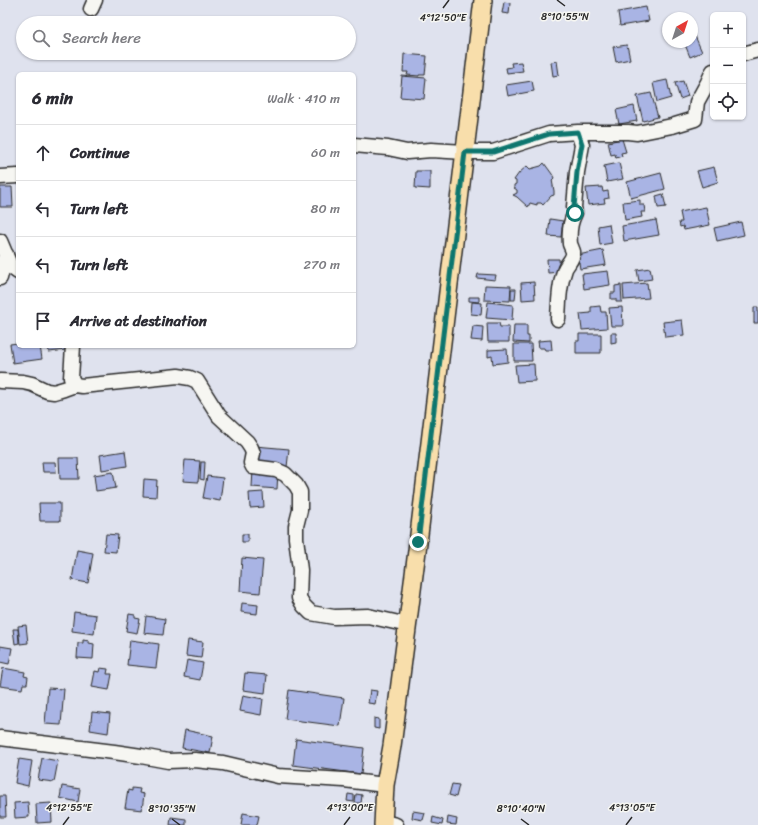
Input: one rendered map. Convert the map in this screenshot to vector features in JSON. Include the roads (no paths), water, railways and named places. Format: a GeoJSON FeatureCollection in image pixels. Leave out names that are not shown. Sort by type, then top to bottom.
{"type":"FeatureCollection","features":[{"type":"Feature","properties":{"kind":"main road"},"geometry":{"type":"LineString","coordinates":[[388,824],[386,785],[408,625],[483,0]]}},
{"type":"Feature","properties":{"kind":"street"},"geometry":{"type":"LineString","coordinates":[[746,53],[758,50]]}},
{"type":"Feature","properties":{"kind":"street"},"geometry":{"type":"LineString","coordinates":[[356,144],[407,152],[431,150],[493,152],[549,134],[578,132],[637,133],[672,126],[695,119],[697,102],[710,78]]}},
{"type":"Feature","properties":{"kind":"street"},"geometry":{"type":"LineString","coordinates":[[558,319],[560,288],[566,267],[573,252],[570,246],[570,229],[572,218],[575,213],[574,207],[577,172],[582,144],[578,132]]}},
{"type":"Feature","properties":{"kind":"street"},"geometry":{"type":"LineString","coordinates":[[0,177],[16,176]]}},
{"type":"Feature","properties":{"kind":"street"},"geometry":{"type":"LineString","coordinates":[[3,247],[11,267],[16,271]]}},
{"type":"Feature","properties":{"kind":"street"},"geometry":{"type":"LineString","coordinates":[[0,278],[3,247]]}},
{"type":"Feature","properties":{"kind":"street"},"geometry":{"type":"LineString","coordinates":[[73,348],[71,378],[75,385]]}},
{"type":"Feature","properties":{"kind":"street"},"geometry":{"type":"LineString","coordinates":[[0,381],[23,382],[54,392],[75,385],[82,386],[178,376],[197,381],[219,416],[247,442],[251,448],[253,453],[251,463],[253,467],[276,470],[285,474],[296,484],[300,492],[300,510],[296,526],[296,538],[300,570],[299,598],[304,606],[311,613],[334,617],[368,616],[408,625]]}},
{"type":"Feature","properties":{"kind":"street"},"geometry":{"type":"LineString","coordinates":[[0,738],[114,752],[168,761],[195,760],[223,763],[278,776],[344,780],[386,785]]}}]}
